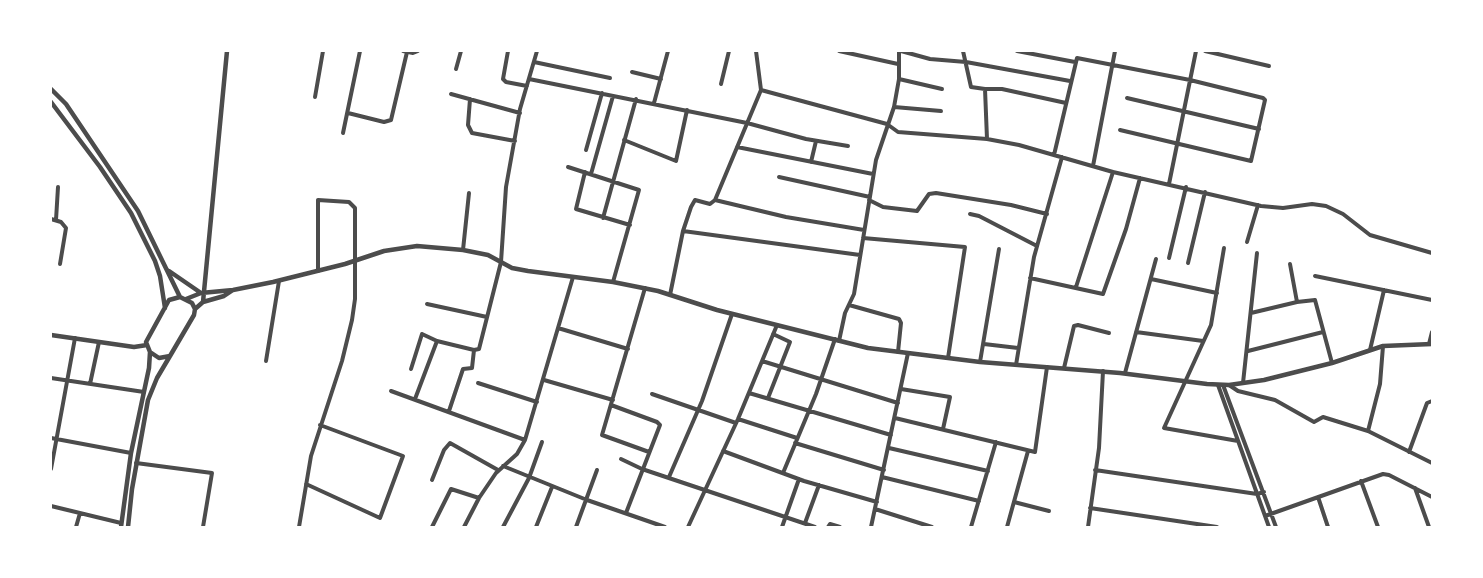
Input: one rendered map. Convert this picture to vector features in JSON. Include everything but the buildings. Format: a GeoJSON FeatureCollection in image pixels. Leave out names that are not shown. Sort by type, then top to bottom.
{"type":"FeatureCollection","features":[{"type":"Feature","properties":{"kind":"street"},"geometry":{"type":"LineString","coordinates":[[203,302],[202,292],[228,51]]}},
{"type":"Feature","properties":{"kind":"street"},"geometry":{"type":"LineString","coordinates":[[316,97],[323,51]]}},
{"type":"Feature","properties":{"kind":"street"},"geometry":{"type":"LineString","coordinates":[[343,133],[360,51]]}},
{"type":"Feature","properties":{"kind":"street"},"geometry":{"type":"LineString","coordinates":[[348,113],[384,122],[391,120],[405,52],[418,51]]}},
{"type":"Feature","properties":{"kind":"street"},"geometry":{"type":"LineString","coordinates":[[456,69],[461,51]]}},
{"type":"Feature","properties":{"kind":"street"},"geometry":{"type":"LineString","coordinates":[[508,51],[503,79],[506,82],[527,86]]}},
{"type":"Feature","properties":{"kind":"street"},"geometry":{"type":"LineString","coordinates":[[410,369],[422,334],[437,341],[474,350],[479,349],[501,262],[506,187],[520,113],[536,51]]}},
{"type":"Feature","properties":{"kind":"street"},"geometry":{"type":"LineString","coordinates":[[654,103],[668,51]]}},
{"type":"Feature","properties":{"kind":"street"},"geometry":{"type":"LineString","coordinates":[[722,84],[729,51]]}},
{"type":"Feature","properties":{"kind":"street"},"geometry":{"type":"LineString","coordinates":[[670,295],[683,231],[695,200],[710,204],[715,200],[761,90],[756,51]]}},
{"type":"Feature","properties":{"kind":"street"},"geometry":{"type":"LineString","coordinates":[[839,51],[898,64]]}},
{"type":"Feature","properties":{"kind":"street"},"geometry":{"type":"LineString","coordinates":[[783,473],[837,340],[845,312],[854,294],[874,174],[887,124],[894,107],[899,80],[898,64],[900,51],[930,59],[966,62],[1070,81]]}},
{"type":"Feature","properties":{"kind":"street"},"geometry":{"type":"LineString","coordinates":[[963,51],[971,88],[1002,89],[1066,103]]}},
{"type":"Feature","properties":{"kind":"street"},"geometry":{"type":"LineString","coordinates":[[1017,51],[1041,54],[1075,62]]}},
{"type":"Feature","properties":{"kind":"street"},"geometry":{"type":"LineString","coordinates":[[1093,166],[1115,51]]}},
{"type":"Feature","properties":{"kind":"street"},"geometry":{"type":"LineString","coordinates":[[1170,184],[1176,143],[1196,51]]}},
{"type":"Feature","properties":{"kind":"street"},"geometry":{"type":"LineString","coordinates":[[1205,51],[1269,66]]}},
{"type":"Feature","properties":{"kind":"street"},"geometry":{"type":"LineString","coordinates":[[1054,155],[1075,62],[1080,57],[1264,98],[1259,130],[1251,161],[1120,130]]}},
{"type":"Feature","properties":{"kind":"street"},"geometry":{"type":"LineString","coordinates":[[534,62],[610,78]]}},
{"type":"Feature","properties":{"kind":"street"},"geometry":{"type":"LineString","coordinates":[[632,72],[661,79]]}},
{"type":"Feature","properties":{"kind":"street"},"geometry":{"type":"LineString","coordinates":[[529,79],[636,99],[747,123],[816,141],[848,146]]}},
{"type":"Feature","properties":{"kind":"street"},"geometry":{"type":"LineString","coordinates":[[899,80],[942,89]]}},
{"type":"Feature","properties":{"kind":"street"},"geometry":{"type":"LineString","coordinates":[[51,89],[71,112],[138,211],[180,297]]}},
{"type":"Feature","properties":{"kind":"street"},"geometry":{"type":"LineString","coordinates":[[985,89],[987,139]]}},
{"type":"Feature","properties":{"kind":"street"},"geometry":{"type":"LineString","coordinates":[[761,90],[887,124],[898,132],[987,139],[1062,157],[1113,172],[1258,205],[1283,208],[1312,204],[1326,206],[1343,214],[1370,235],[1432,253]]}},
{"type":"Feature","properties":{"kind":"street"},"geometry":{"type":"LineString","coordinates":[[586,150],[602,93]]}},
{"type":"Feature","properties":{"kind":"street"},"geometry":{"type":"LineString","coordinates":[[451,94],[520,113]]}},
{"type":"Feature","properties":{"kind":"street"},"geometry":{"type":"LineString","coordinates":[[592,174],[613,96]]}},
{"type":"Feature","properties":{"kind":"street"},"geometry":{"type":"LineString","coordinates":[[1127,98],[1259,130]]}},
{"type":"Feature","properties":{"kind":"street"},"geometry":{"type":"LineString","coordinates":[[603,218],[636,99]]}},
{"type":"Feature","properties":{"kind":"street"},"geometry":{"type":"LineString","coordinates":[[470,100],[468,125],[472,133],[515,141]]}},
{"type":"Feature","properties":{"kind":"street"},"geometry":{"type":"LineString","coordinates":[[51,102],[95,160],[131,214],[155,261],[160,276],[165,308]]}},
{"type":"Feature","properties":{"kind":"street"},"geometry":{"type":"LineString","coordinates":[[894,107],[941,111]]}},
{"type":"Feature","properties":{"kind":"street"},"geometry":{"type":"LineString","coordinates":[[624,140],[676,161],[687,110]]}},
{"type":"Feature","properties":{"kind":"street"},"geometry":{"type":"LineString","coordinates":[[811,162],[816,141]]}},
{"type":"Feature","properties":{"kind":"street"},"geometry":{"type":"LineString","coordinates":[[737,147],[874,174]]}},
{"type":"Feature","properties":{"kind":"street"},"geometry":{"type":"LineString","coordinates":[[1016,365],[1037,246],[1062,157]]}},
{"type":"Feature","properties":{"kind":"street"},"geometry":{"type":"LineString","coordinates":[[568,167],[640,190],[613,282]]}},
{"type":"Feature","properties":{"kind":"street"},"geometry":{"type":"LineString","coordinates":[[585,172],[576,210],[630,225]]}},
{"type":"Feature","properties":{"kind":"street"},"geometry":{"type":"LineString","coordinates":[[1076,287],[1113,172]]}},
{"type":"Feature","properties":{"kind":"street"},"geometry":{"type":"LineString","coordinates":[[779,177],[869,198],[883,207],[918,211],[929,194],[936,193],[1003,203],[1047,214]]}},
{"type":"Feature","properties":{"kind":"street"},"geometry":{"type":"LineString","coordinates":[[1030,278],[1103,294],[1126,230],[1140,178]]}},
{"type":"Feature","properties":{"kind":"street"},"geometry":{"type":"LineString","coordinates":[[58,187],[53,219],[64,224],[66,230],[60,264]]}},
{"type":"Feature","properties":{"kind":"street"},"geometry":{"type":"LineString","coordinates":[[1169,258],[1186,188]]}},
{"type":"Feature","properties":{"kind":"street"},"geometry":{"type":"LineString","coordinates":[[464,250],[469,192]]}},
{"type":"Feature","properties":{"kind":"street"},"geometry":{"type":"LineString","coordinates":[[1188,263],[1205,192]]}},
{"type":"Feature","properties":{"kind":"street"},"geometry":{"type":"LineString","coordinates":[[299,527],[306,484],[320,424],[350,335],[355,299],[354,206],[349,202],[318,200],[318,271]]}},
{"type":"Feature","properties":{"kind":"street"},"geometry":{"type":"LineString","coordinates":[[715,200],[786,217],[864,230]]}},
{"type":"Feature","properties":{"kind":"street"},"geometry":{"type":"LineString","coordinates":[[1247,242],[1258,205]]}},
{"type":"Feature","properties":{"kind":"street"},"geometry":{"type":"LineString","coordinates":[[970,214],[979,216],[1037,246]]}},
{"type":"Feature","properties":{"kind":"street"},"geometry":{"type":"LineString","coordinates":[[683,231],[860,255]]}},
{"type":"Feature","properties":{"kind":"street"},"geometry":{"type":"LineString","coordinates":[[863,238],[965,247],[966,251],[948,358]]}},
{"type":"Feature","properties":{"kind":"street"},"geometry":{"type":"LineString","coordinates":[[186,299],[202,292],[233,290],[279,281],[384,251],[417,246],[464,250],[488,255],[501,262],[528,271],[645,288],[732,314],[868,348],[980,362],[1125,373],[1224,385],[1264,380],[1332,363],[1383,346],[1430,344],[1432,332]]}},
{"type":"Feature","properties":{"kind":"street"},"geometry":{"type":"LineString","coordinates":[[1224,248],[1211,325],[1164,426],[1164,430],[1238,441]]}},
{"type":"Feature","properties":{"kind":"street"},"geometry":{"type":"LineString","coordinates":[[980,362],[999,249]]}},
{"type":"Feature","properties":{"kind":"street"},"geometry":{"type":"LineString","coordinates":[[1243,383],[1248,351],[1256,253]]}},
{"type":"Feature","properties":{"kind":"street"},"geometry":{"type":"LineString","coordinates":[[1125,373],[1156,259]]}},
{"type":"Feature","properties":{"kind":"street"},"geometry":{"type":"LineString","coordinates":[[1290,264],[1297,302]]}},
{"type":"Feature","properties":{"kind":"street"},"geometry":{"type":"LineString","coordinates":[[168,270],[202,292]]}},
{"type":"Feature","properties":{"kind":"street"},"geometry":{"type":"LineString","coordinates":[[1315,276],[1432,300]]}},
{"type":"Feature","properties":{"kind":"street"},"geometry":{"type":"LineString","coordinates":[[464,527],[479,498],[498,470],[517,454],[525,440],[544,380],[572,277]]}},
{"type":"Feature","properties":{"kind":"street"},"geometry":{"type":"LineString","coordinates":[[1151,279],[1217,293]]}},
{"type":"Feature","properties":{"kind":"street"},"geometry":{"type":"LineString","coordinates":[[266,361],[279,281]]}},
{"type":"Feature","properties":{"kind":"street"},"geometry":{"type":"LineString","coordinates":[[645,288],[602,435],[649,452]]}},
{"type":"Feature","properties":{"kind":"street"},"geometry":{"type":"LineString","coordinates":[[128,527],[136,463],[148,400],[157,378],[194,315],[195,308],[203,302],[224,296],[233,290]]}},
{"type":"Feature","properties":{"kind":"street"},"geometry":{"type":"LineString","coordinates":[[1370,350],[1384,290]]}},
{"type":"Feature","properties":{"kind":"street"},"geometry":{"type":"LineString","coordinates":[[51,506],[121,525],[131,453],[149,368],[150,352],[147,345],[169,300],[180,297],[186,299],[195,308]]}},
{"type":"Feature","properties":{"kind":"street"},"geometry":{"type":"LineString","coordinates":[[1251,313],[1297,302],[1315,300],[1332,363]]}},
{"type":"Feature","properties":{"kind":"street"},"geometry":{"type":"LineString","coordinates":[[427,304],[487,318]]}},
{"type":"Feature","properties":{"kind":"street"},"geometry":{"type":"LineString","coordinates":[[850,305],[899,318],[901,322],[898,352]]}},
{"type":"Feature","properties":{"kind":"street"},"geometry":{"type":"LineString","coordinates":[[668,477],[699,408],[732,314]]}},
{"type":"Feature","properties":{"kind":"street"},"geometry":{"type":"LineString","coordinates":[[688,527],[724,451],[777,325]]}},
{"type":"Feature","properties":{"kind":"street"},"geometry":{"type":"LineString","coordinates":[[1064,368],[1074,326],[1078,325],[1110,334]]}},
{"type":"Feature","properties":{"kind":"street"},"geometry":{"type":"LineString","coordinates":[[558,328],[628,349]]}},
{"type":"Feature","properties":{"kind":"street"},"geometry":{"type":"LineString","coordinates":[[1136,332],[1203,341]]}},
{"type":"Feature","properties":{"kind":"street"},"geometry":{"type":"LineString","coordinates":[[1248,351],[1323,332]]}},
{"type":"Feature","properties":{"kind":"street"},"geometry":{"type":"LineString","coordinates":[[768,398],[790,340],[773,334]]}},
{"type":"Feature","properties":{"kind":"street"},"geometry":{"type":"LineString","coordinates":[[51,335],[134,347],[147,345]]}},
{"type":"Feature","properties":{"kind":"street"},"geometry":{"type":"LineString","coordinates":[[51,469],[75,338]]}},
{"type":"Feature","properties":{"kind":"street"},"geometry":{"type":"LineString","coordinates":[[415,398],[437,341]]}},
{"type":"Feature","properties":{"kind":"street"},"geometry":{"type":"LineString","coordinates":[[90,384],[99,342]]}},
{"type":"Feature","properties":{"kind":"street"},"geometry":{"type":"LineString","coordinates":[[984,344],[1018,348]]}},
{"type":"Feature","properties":{"kind":"street"},"geometry":{"type":"LineString","coordinates":[[1368,431],[1380,384],[1383,346]]}},
{"type":"Feature","properties":{"kind":"street"},"geometry":{"type":"LineString","coordinates":[[449,411],[463,369],[472,368],[474,350]]}},
{"type":"Feature","properties":{"kind":"street"},"geometry":{"type":"LineString","coordinates":[[150,352],[159,358],[170,356]]}},
{"type":"Feature","properties":{"kind":"street"},"geometry":{"type":"LineString","coordinates":[[871,527],[908,353]]}},
{"type":"Feature","properties":{"kind":"street"},"geometry":{"type":"LineString","coordinates":[[762,361],[898,403]]}},
{"type":"Feature","properties":{"kind":"street"},"geometry":{"type":"LineString","coordinates":[[895,418],[1035,452],[1047,367]]}},
{"type":"Feature","properties":{"kind":"street"},"geometry":{"type":"LineString","coordinates":[[1088,527],[1100,434],[1103,371]]}},
{"type":"Feature","properties":{"kind":"street"},"geometry":{"type":"LineString","coordinates":[[51,378],[144,392]]}},
{"type":"Feature","properties":{"kind":"street"},"geometry":{"type":"LineString","coordinates":[[544,380],[612,402],[660,423],[626,513]]}},
{"type":"Feature","properties":{"kind":"street"},"geometry":{"type":"LineString","coordinates":[[478,383],[537,402]]}},
{"type":"Feature","properties":{"kind":"street"},"geometry":{"type":"LineString","coordinates":[[1224,385],[1238,391],[1275,400],[1314,422],[1323,417],[1368,431],[1432,463]]}},
{"type":"Feature","properties":{"kind":"street"},"geometry":{"type":"LineString","coordinates":[[1224,385],[1238,441],[1269,527]]}},
{"type":"Feature","properties":{"kind":"street"},"geometry":{"type":"LineString","coordinates":[[1224,385],[1276,527]]}},
{"type":"Feature","properties":{"kind":"street"},"geometry":{"type":"LineString","coordinates":[[901,389],[950,397],[943,429]]}},
{"type":"Feature","properties":{"kind":"street"},"geometry":{"type":"LineString","coordinates":[[391,391],[415,398],[525,440]]}},
{"type":"Feature","properties":{"kind":"street"},"geometry":{"type":"LineString","coordinates":[[749,393],[891,435]]}},
{"type":"Feature","properties":{"kind":"street"},"geometry":{"type":"LineString","coordinates":[[652,394],[884,470]]}},
{"type":"Feature","properties":{"kind":"street"},"geometry":{"type":"LineString","coordinates":[[1409,452],[1427,403],[1432,401]]}},
{"type":"Feature","properties":{"kind":"street"},"geometry":{"type":"LineString","coordinates":[[306,484],[380,518],[403,456],[320,424]]}},
{"type":"Feature","properties":{"kind":"street"},"geometry":{"type":"LineString","coordinates":[[51,438],[131,453]]}},
{"type":"Feature","properties":{"kind":"street"},"geometry":{"type":"LineString","coordinates":[[503,527],[529,478],[542,442]]}},
{"type":"Feature","properties":{"kind":"street"},"geometry":{"type":"LineString","coordinates":[[971,527],[996,442]]}},
{"type":"Feature","properties":{"kind":"street"},"geometry":{"type":"LineString","coordinates":[[432,480],[444,450],[450,443],[498,470]]}},
{"type":"Feature","properties":{"kind":"street"},"geometry":{"type":"LineString","coordinates":[[889,448],[988,471]]}},
{"type":"Feature","properties":{"kind":"street"},"geometry":{"type":"LineString","coordinates":[[724,451],[798,479],[877,502]]}},
{"type":"Feature","properties":{"kind":"street"},"geometry":{"type":"LineString","coordinates":[[1007,527],[1028,451]]}},
{"type":"Feature","properties":{"kind":"street"},"geometry":{"type":"LineString","coordinates":[[621,459],[642,469],[815,527]]}},
{"type":"Feature","properties":{"kind":"street"},"geometry":{"type":"LineString","coordinates":[[136,463],[212,473],[203,527]]}},
{"type":"Feature","properties":{"kind":"street"},"geometry":{"type":"LineString","coordinates":[[503,466],[552,487],[665,527]]}},
{"type":"Feature","properties":{"kind":"street"},"geometry":{"type":"LineString","coordinates":[[576,527],[597,470]]}},
{"type":"Feature","properties":{"kind":"street"},"geometry":{"type":"LineString","coordinates":[[1095,470],[1257,494],[1264,492]]}},
{"type":"Feature","properties":{"kind":"street"},"geometry":{"type":"LineString","coordinates":[[1265,516],[1361,481],[1389,475],[1432,497]]}},
{"type":"Feature","properties":{"kind":"street"},"geometry":{"type":"LineString","coordinates":[[882,477],[979,501]]}},
{"type":"Feature","properties":{"kind":"street"},"geometry":{"type":"LineString","coordinates":[[782,527],[798,479]]}},
{"type":"Feature","properties":{"kind":"street"},"geometry":{"type":"LineString","coordinates":[[1361,481],[1378,527]]}},
{"type":"Feature","properties":{"kind":"street"},"geometry":{"type":"LineString","coordinates":[[806,523],[819,485]]}},
{"type":"Feature","properties":{"kind":"street"},"geometry":{"type":"LineString","coordinates":[[536,527],[552,487]]}},
{"type":"Feature","properties":{"kind":"street"},"geometry":{"type":"LineString","coordinates":[[1415,488],[1430,527]]}},
{"type":"Feature","properties":{"kind":"street"},"geometry":{"type":"LineString","coordinates":[[432,527],[451,490],[479,498]]}},
{"type":"Feature","properties":{"kind":"street"},"geometry":{"type":"LineString","coordinates":[[1318,497],[1328,527]]}},
{"type":"Feature","properties":{"kind":"street"},"geometry":{"type":"LineString","coordinates":[[1014,502],[1049,511]]}},
{"type":"Feature","properties":{"kind":"street"},"geometry":{"type":"LineString","coordinates":[[1090,508],[1217,527]]}},
{"type":"Feature","properties":{"kind":"street"},"geometry":{"type":"LineString","coordinates":[[875,509],[932,527]]}},
{"type":"Feature","properties":{"kind":"street"},"geometry":{"type":"LineString","coordinates":[[76,527],[80,513]]}},
{"type":"Feature","properties":{"kind":"street"},"geometry":{"type":"LineString","coordinates":[[828,527],[830,524],[840,527]]}}]}
